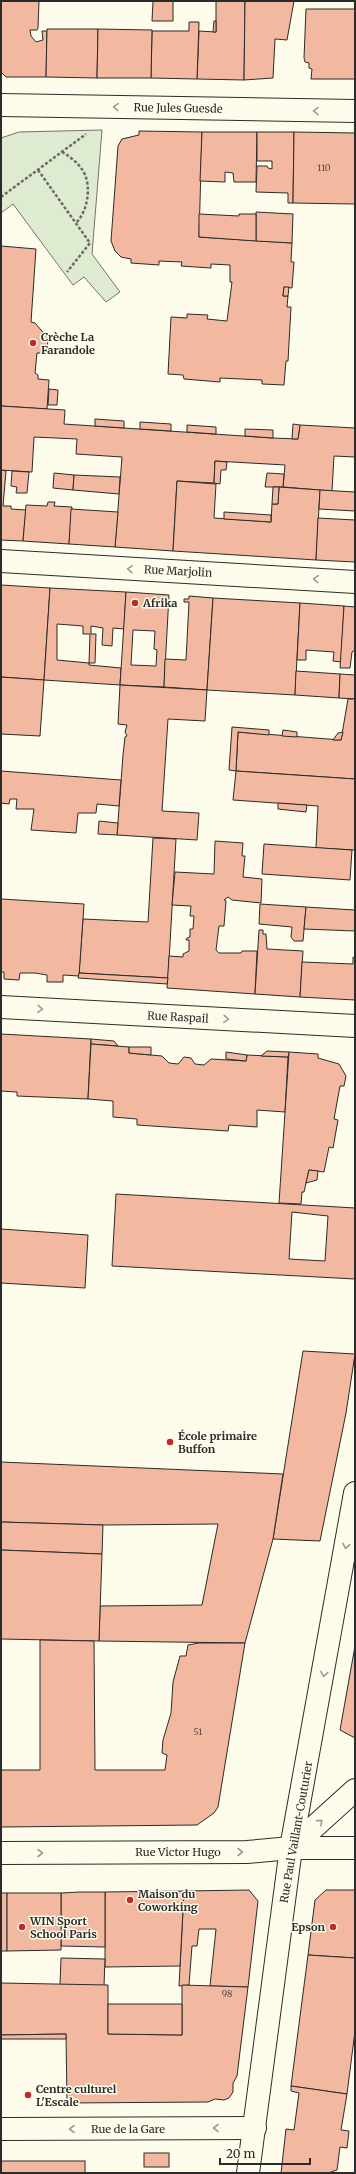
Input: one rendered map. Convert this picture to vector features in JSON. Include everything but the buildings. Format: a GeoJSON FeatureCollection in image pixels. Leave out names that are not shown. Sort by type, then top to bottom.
{"type":"FeatureCollection","features":[{"type":"Feature","properties":{"kind":"street","name":"Rue Jules Guesde"},"geometry":{"type":"LineString","coordinates":[[1,105],[355,111]]}},
{"type":"Feature","properties":{"kind":"street","name":"Rue Marjolin"},"geometry":{"type":"LineString","coordinates":[[1,561],[355,582]]}},
{"type":"Feature","properties":{"kind":"street","name":"Rue Raspail"},"geometry":{"type":"LineString","coordinates":[[1,1007],[355,1026]]}},
{"type":"Feature","properties":{"kind":"street","name":"Rue Paul Vaillant-Couturier"},"geometry":{"type":"LineString","coordinates":[[248,2173],[291,1848],[355,1493]]}},
{"type":"Feature","properties":{"kind":"street"},"geometry":{"type":"LineString","coordinates":[[291,1848],[355,1790]]}},
{"type":"Feature","properties":{"kind":"street","name":"Rue Victor Hugo"},"geometry":{"type":"LineString","coordinates":[[1,1853],[247,1852],[291,1848],[355,1848]]}},
{"type":"Feature","properties":{"kind":"street","name":"Rue de la Gare"},"geometry":{"type":"LineString","coordinates":[[1,2129],[255,2128]]}},
{"type":"Feature","properties":{"kind":"path"},"geometry":{"type":"LineString","coordinates":[[1,197],[87,133],[93,107]]}},
{"type":"Feature","properties":{"kind":"path"},"geometry":{"type":"LineString","coordinates":[[62,152],[71,157],[82,169],[87,184],[87,199],[82,216],[76,223]]}},
{"type":"Feature","properties":{"kind":"path"},"geometry":{"type":"LineString","coordinates":[[38,170],[90,243],[67,272]]}},
{"type":"Feature","properties":{"kind":"green space"},"geometry":{"type":"Polygon","coordinates":[[[102,130],[92,254],[120,292],[106,302],[84,277],[73,285],[13,204],[1,213],[1,138],[19,132],[102,130]]]}},
{"type":"Feature","properties":{"kind":"place","name":"Crèche La Farandole"},"geometry":{"type":"Point","coordinates":[33,343]}},
{"type":"Feature","properties":{"kind":"place","name":"Afrika"},"geometry":{"type":"Point","coordinates":[135,603]}},
{"type":"Feature","properties":{"kind":"place","name":"École primaire Buffon"},"geometry":{"type":"Point","coordinates":[170,1442]}},
{"type":"Feature","properties":{"kind":"place","name":"Maison du Coworking"},"geometry":{"type":"Point","coordinates":[130,1900]}},
{"type":"Feature","properties":{"kind":"place","name":"WIN Sport School Paris"},"geometry":{"type":"Point","coordinates":[22,1927]}},
{"type":"Feature","properties":{"kind":"place","name":"Epson"},"geometry":{"type":"Point","coordinates":[333,1927]}},
{"type":"Feature","properties":{"kind":"place","name":"Centre culturel L'Escale"},"geometry":{"type":"Point","coordinates":[28,2095]}}]}
